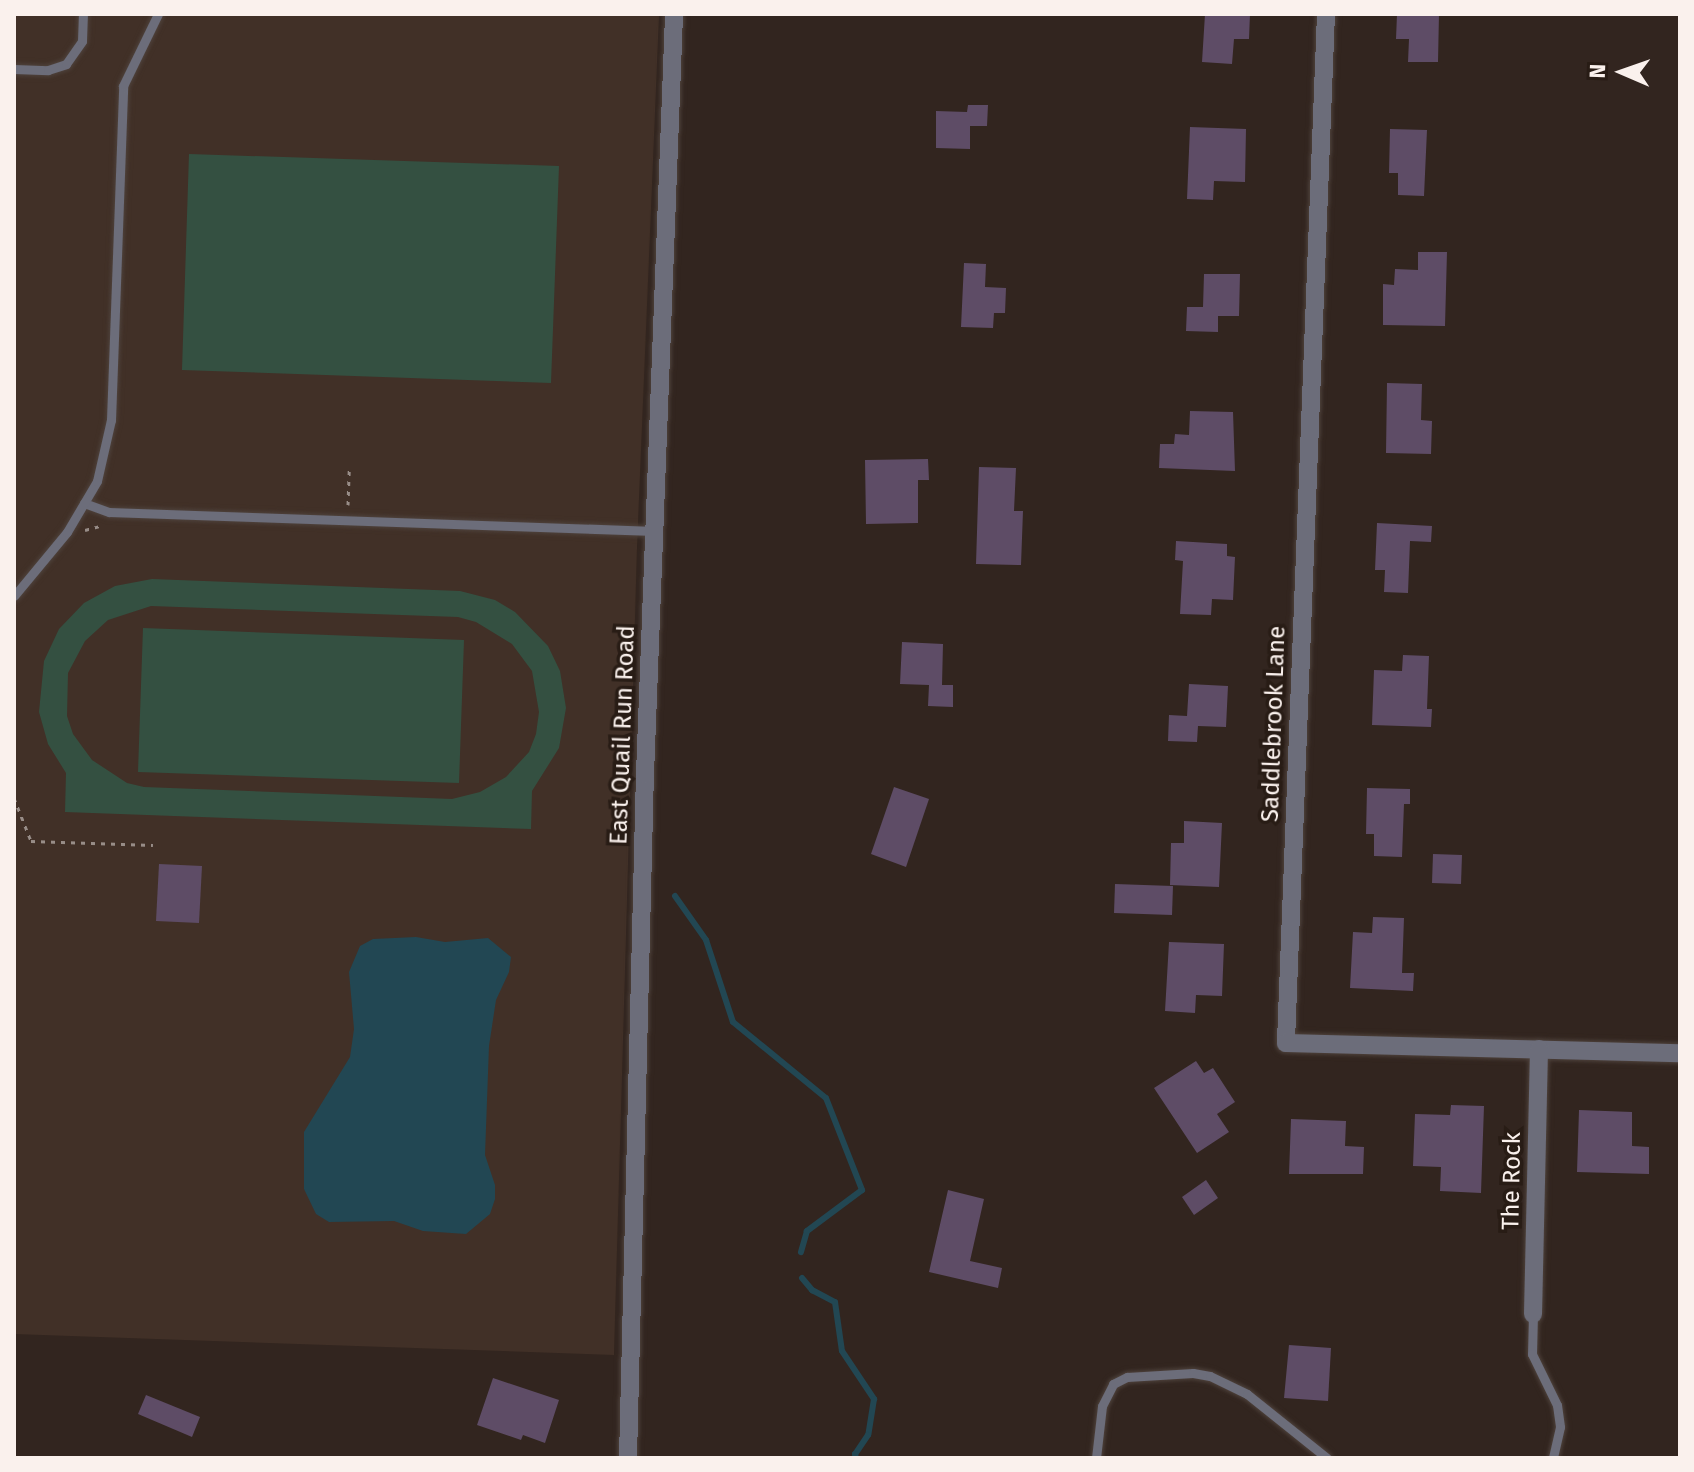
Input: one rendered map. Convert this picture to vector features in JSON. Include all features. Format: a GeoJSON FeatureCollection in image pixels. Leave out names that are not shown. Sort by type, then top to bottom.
{"type":"FeatureCollection","features":[{"type":"Feature","properties":{"kind":"street","name":"East Quail Run Road"},"geometry":{"type":"LineString","coordinates":[[628,1458],[641,902],[674,14]]}},
{"type":"Feature","properties":{"kind":"street","name":"Saddlebrook Lane"},"geometry":{"type":"LineString","coordinates":[[1326,14],[1286,1043],[1680,1053]]}},
{"type":"Feature","properties":{"kind":"street","name":"The Rock"},"geometry":{"type":"LineString","coordinates":[[1533,1314],[1539,1049]]}},
{"type":"Feature","properties":{"kind":"lane"},"geometry":{"type":"LineString","coordinates":[[14,69],[48,70],[66,64],[82,41],[83,14]]}},
{"type":"Feature","properties":{"kind":"lane"},"geometry":{"type":"LineString","coordinates":[[14,596],[67,532],[97,481],[111,420],[123,86],[158,14]]}},
{"type":"Feature","properties":{"kind":"lane"},"geometry":{"type":"LineString","coordinates":[[84,503],[109,512],[655,531]]}},
{"type":"Feature","properties":{"kind":"lane"},"geometry":{"type":"LineString","coordinates":[[1533,1314],[1532,1354],[1557,1405],[1560,1427],[1553,1458]]}},
{"type":"Feature","properties":{"kind":"lane"},"geometry":{"type":"LineString","coordinates":[[1096,1458],[1102,1406],[1113,1384],[1127,1377],[1193,1373],[1210,1376],[1247,1394],[1327,1458]]}},
{"type":"Feature","properties":{"kind":"path"},"geometry":{"type":"LineString","coordinates":[[347,520],[349,469]]}},
{"type":"Feature","properties":{"kind":"path"},"geometry":{"type":"LineString","coordinates":[[83,531],[100,526]]}},
{"type":"Feature","properties":{"kind":"path"},"geometry":{"type":"LineString","coordinates":[[14,798],[31,841],[153,845]]}},
{"type":"Feature","properties":{"kind":"shaded area"},"geometry":{"type":"Polygon","coordinates":[[[14,14],[659,14],[637,548],[614,1355],[14,1334],[14,14]]]}},
{"type":"Feature","properties":{"kind":"green space"},"geometry":{"type":"Polygon","coordinates":[[[189,154],[559,166],[551,383],[182,370],[189,154]]]}},
{"type":"Feature","properties":{"kind":"green space"},"geometry":{"type":"Polygon","coordinates":[[[152,579],[460,591],[495,600],[515,612],[548,646],[560,671],[566,708],[559,748],[532,791],[531,829],[65,812],[66,773],[48,744],[39,712],[44,661],[59,629],[84,603],[115,586],[152,579]],[[151,606],[108,620],[85,641],[68,673],[67,716],[73,734],[92,760],[127,783],[144,787],[452,799],[480,792],[506,777],[529,752],[536,734],[539,712],[532,671],[512,644],[476,622],[458,617],[151,606]]]}},
{"type":"Feature","properties":{"kind":"green space"},"geometry":{"type":"Polygon","coordinates":[[[143,628],[464,640],[459,783],[138,772],[143,628]]]}},
{"type":"Feature","properties":{"kind":"water"},"geometry":{"type":"Polygon","coordinates":[[[416,937],[445,942],[488,938],[511,957],[509,972],[496,1000],[489,1046],[485,1155],[495,1185],[495,1199],[490,1214],[466,1234],[423,1231],[394,1221],[329,1222],[316,1214],[304,1189],[304,1132],[350,1057],[354,1029],[349,972],[360,946],[373,939],[416,937]]]}},
{"type":"Feature","properties":{"kind":"building"},"geometry":{"type":"Polygon","coordinates":[[[1205,14],[1250,14],[1249,39],[1234,39],[1232,64],[1202,62],[1205,14]]]}},
{"type":"Feature","properties":{"kind":"building"},"geometry":{"type":"Polygon","coordinates":[[[1397,14],[1439,14],[1438,62],[1408,62],[1409,39],[1396,39],[1397,14]]]}},
{"type":"Feature","properties":{"kind":"building"},"geometry":{"type":"Polygon","coordinates":[[[968,105],[988,105],[987,126],[970,126],[970,149],[936,148],[936,111],[967,112],[968,105]]]}},
{"type":"Feature","properties":{"kind":"building"},"geometry":{"type":"Polygon","coordinates":[[[1190,127],[1246,129],[1245,182],[1214,181],[1213,200],[1187,199],[1190,127]]]}},
{"type":"Feature","properties":{"kind":"building"},"geometry":{"type":"Polygon","coordinates":[[[1390,129],[1427,130],[1424,196],[1398,195],[1398,173],[1389,173],[1390,129]]]}},
{"type":"Feature","properties":{"kind":"building"},"geometry":{"type":"Polygon","coordinates":[[[1418,252],[1447,252],[1445,326],[1383,325],[1383,284],[1394,285],[1395,269],[1418,270],[1418,252]]]}},
{"type":"Feature","properties":{"kind":"building"},"geometry":{"type":"Polygon","coordinates":[[[964,263],[986,264],[985,287],[1006,288],[1005,313],[994,313],[993,328],[961,327],[964,263]]]}},
{"type":"Feature","properties":{"kind":"building"},"geometry":{"type":"Polygon","coordinates":[[[1204,274],[1240,274],[1239,316],[1218,316],[1218,332],[1186,331],[1187,307],[1203,307],[1204,274]]]}},
{"type":"Feature","properties":{"kind":"building"},"geometry":{"type":"Polygon","coordinates":[[[1387,383],[1422,384],[1421,420],[1432,421],[1431,454],[1386,453],[1387,383]]]}},
{"type":"Feature","properties":{"kind":"building"},"geometry":{"type":"Polygon","coordinates":[[[1190,411],[1233,412],[1235,471],[1159,468],[1160,444],[1174,444],[1175,434],[1189,435],[1190,411]]]}},
{"type":"Feature","properties":{"kind":"building"},"geometry":{"type":"Polygon","coordinates":[[[928,459],[929,480],[918,480],[918,523],[866,524],[865,460],[928,459]]]}},
{"type":"Feature","properties":{"kind":"building"},"geometry":{"type":"Polygon","coordinates":[[[979,467],[1016,468],[1014,511],[1023,511],[1021,565],[976,564],[979,467]]]}},
{"type":"Feature","properties":{"kind":"building"},"geometry":{"type":"Polygon","coordinates":[[[1377,523],[1432,526],[1431,542],[1410,541],[1408,593],[1384,592],[1385,570],[1375,570],[1377,523]]]}},
{"type":"Feature","properties":{"kind":"building"},"geometry":{"type":"Polygon","coordinates":[[[1176,541],[1227,544],[1227,556],[1235,557],[1233,600],[1212,599],[1211,615],[1180,614],[1183,561],[1175,560],[1176,541]]]}},
{"type":"Feature","properties":{"kind":"building"},"geometry":{"type":"Polygon","coordinates":[[[902,642],[943,644],[942,685],[953,685],[953,707],[928,706],[929,685],[900,684],[902,642]]]}},
{"type":"Feature","properties":{"kind":"building"},"geometry":{"type":"Polygon","coordinates":[[[1403,655],[1429,656],[1427,709],[1432,709],[1431,727],[1372,725],[1374,670],[1402,671],[1403,655]]]}},
{"type":"Feature","properties":{"kind":"building"},"geometry":{"type":"Polygon","coordinates":[[[1189,684],[1228,686],[1226,727],[1198,726],[1197,742],[1168,741],[1169,715],[1187,716],[1189,684]]]}},
{"type":"Feature","properties":{"kind":"building"},"geometry":{"type":"Polygon","coordinates":[[[894,787],[929,799],[906,867],[871,854],[894,787]]]}},
{"type":"Feature","properties":{"kind":"building"},"geometry":{"type":"Polygon","coordinates":[[[1367,788],[1410,789],[1410,804],[1404,804],[1402,857],[1374,856],[1374,834],[1366,834],[1367,788]]]}},
{"type":"Feature","properties":{"kind":"building"},"geometry":{"type":"Polygon","coordinates":[[[1184,821],[1222,823],[1219,887],[1170,885],[1171,843],[1184,843],[1184,821]]]}},
{"type":"Feature","properties":{"kind":"building"},"geometry":{"type":"Polygon","coordinates":[[[1433,854],[1462,855],[1461,884],[1432,883],[1433,854]]]}},
{"type":"Feature","properties":{"kind":"building"},"geometry":{"type":"Polygon","coordinates":[[[159,864],[202,866],[199,923],[156,921],[159,864]]]}},
{"type":"Feature","properties":{"kind":"building"},"geometry":{"type":"Polygon","coordinates":[[[1115,884],[1173,886],[1172,915],[1114,913],[1115,884]]]}},
{"type":"Feature","properties":{"kind":"building"},"geometry":{"type":"Polygon","coordinates":[[[1373,917],[1404,918],[1402,973],[1414,973],[1413,991],[1350,988],[1353,932],[1372,933],[1373,917]]]}},
{"type":"Feature","properties":{"kind":"building"},"geometry":{"type":"Polygon","coordinates":[[[1169,942],[1224,944],[1222,996],[1196,995],[1195,1013],[1165,1011],[1169,942]]]}},
{"type":"Feature","properties":{"kind":"building"},"geometry":{"type":"Polygon","coordinates":[[[1196,1061],[1204,1073],[1213,1068],[1235,1102],[1217,1114],[1229,1132],[1197,1153],[1154,1088],[1196,1061]]]}},
{"type":"Feature","properties":{"kind":"building"},"geometry":{"type":"Polygon","coordinates":[[[1451,1105],[1484,1106],[1481,1193],[1440,1191],[1441,1167],[1413,1166],[1415,1114],[1450,1115],[1451,1105]]]}},
{"type":"Feature","properties":{"kind":"building"},"geometry":{"type":"Polygon","coordinates":[[[1579,1110],[1632,1112],[1632,1146],[1649,1147],[1649,1174],[1577,1172],[1579,1110]]]}},
{"type":"Feature","properties":{"kind":"building"},"geometry":{"type":"Polygon","coordinates":[[[1291,1119],[1346,1121],[1345,1146],[1364,1147],[1363,1174],[1289,1174],[1291,1119]]]}},
{"type":"Feature","properties":{"kind":"building"},"geometry":{"type":"Polygon","coordinates":[[[1206,1180],[1218,1198],[1194,1215],[1182,1197],[1206,1180]]]}},
{"type":"Feature","properties":{"kind":"building"},"geometry":{"type":"Polygon","coordinates":[[[948,1190],[984,1199],[970,1261],[1002,1268],[998,1288],[929,1272],[948,1190]]]}},
{"type":"Feature","properties":{"kind":"building"},"geometry":{"type":"Polygon","coordinates":[[[1289,1345],[1331,1348],[1328,1401],[1284,1398],[1289,1345]]]}},
{"type":"Feature","properties":{"kind":"building"},"geometry":{"type":"Polygon","coordinates":[[[493,1378],[559,1400],[545,1443],[523,1435],[521,1440],[477,1425],[493,1378]]]}},
{"type":"Feature","properties":{"kind":"building"},"geometry":{"type":"Polygon","coordinates":[[[146,1395],[200,1417],[192,1437],[138,1414],[146,1395]]]}},
{"type":"Feature","properties":{"kind":"waterway"},"geometry":{"type":"LineString","coordinates":[[675,896],[706,940],[733,1022],[826,1098],[862,1190],[807,1231],[801,1252]]}},
{"type":"Feature","properties":{"kind":"waterway"},"geometry":{"type":"LineString","coordinates":[[802,1278],[812,1290],[835,1302],[842,1351],[874,1399],[868,1435],[855,1454],[856,1458]]}}]}
